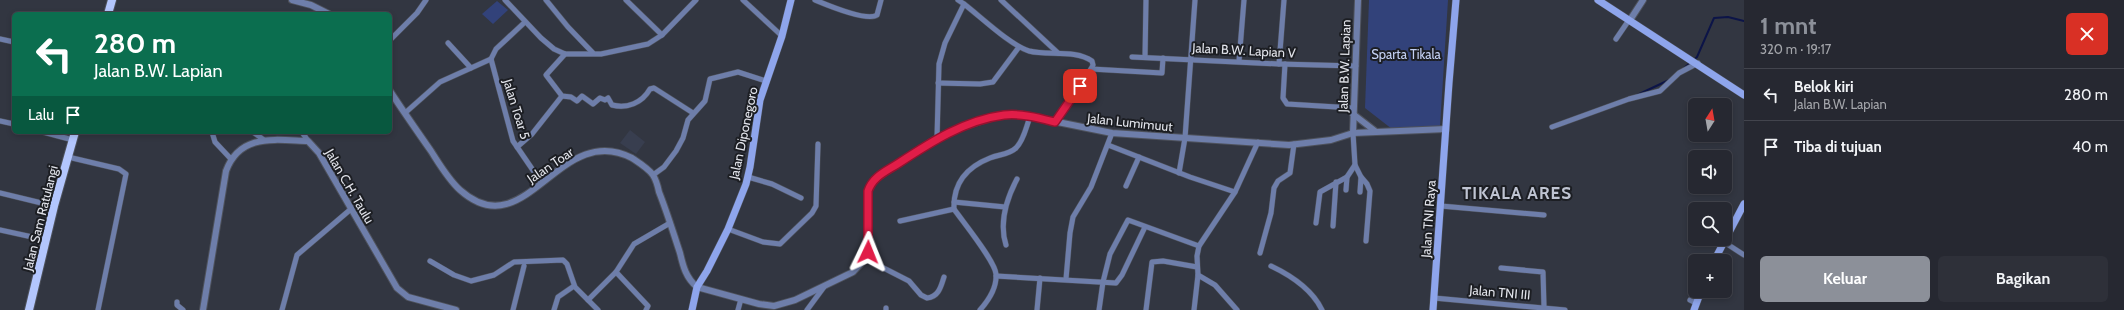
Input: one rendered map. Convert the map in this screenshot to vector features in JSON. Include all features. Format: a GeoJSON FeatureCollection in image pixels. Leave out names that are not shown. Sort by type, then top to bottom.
{"type":"FeatureCollection","features":[{"type":"Feature","properties":{"kind":"main road"},"geometry":{"type":"LineString","coordinates":[[109,12],[112,0]]}},
{"type":"Feature","properties":{"kind":"main road","name":"Jalan Diponegoro"},"geometry":{"type":"LineString","coordinates":[[692,310],[697,287],[707,271],[728,229],[748,177],[757,113],[766,81],[782,36],[791,0]]}},
{"type":"Feature","properties":{"kind":"main road"},"geometry":{"type":"LineString","coordinates":[[1598,0],[1744,95]]}},
{"type":"Feature","properties":{"kind":"main road","name":"Jalan TNI Raya"},"geometry":{"type":"LineString","coordinates":[[1433,310],[1455,1]]}},
{"type":"Feature","properties":{"kind":"main road","name":"Jalan Sam Ratulangi"},"geometry":{"type":"LineString","coordinates":[[30,310],[54,206],[74,136]]}},
{"type":"Feature","properties":{"kind":"main road"},"geometry":{"type":"LineString","coordinates":[[1732,227],[1744,204]]}},
{"type":"Feature","properties":{"kind":"street"},"geometry":{"type":"LineString","coordinates":[[292,0],[312,3],[325,12]]}},
{"type":"Feature","properties":{"kind":"street"},"geometry":{"type":"LineString","coordinates":[[392,38],[417,13],[426,0]]}},
{"type":"Feature","properties":{"kind":"street"},"geometry":{"type":"LineString","coordinates":[[505,0],[525,22],[554,49],[565,54],[593,53],[642,47],[662,35],[696,0]]}},
{"type":"Feature","properties":{"kind":"street"},"geometry":{"type":"LineString","coordinates":[[546,0],[568,27],[593,53]]}},
{"type":"Feature","properties":{"kind":"street"},"geometry":{"type":"LineString","coordinates":[[626,0],[662,35]]}},
{"type":"Feature","properties":{"kind":"street"},"geometry":{"type":"LineString","coordinates":[[743,0],[782,36]]}},
{"type":"Feature","properties":{"kind":"street"},"geometry":{"type":"LineString","coordinates":[[815,0],[849,12],[872,17],[877,15],[881,0]]}},
{"type":"Feature","properties":{"kind":"street"},"geometry":{"type":"LineString","coordinates":[[958,0],[1019,47],[1039,53],[1058,53],[1089,59],[1093,64],[1055,122]]}},
{"type":"Feature","properties":{"kind":"street"},"geometry":{"type":"LineString","coordinates":[[1001,0],[1058,53]]}},
{"type":"Feature","properties":{"kind":"street"},"geometry":{"type":"LineString","coordinates":[[1145,57],[1146,0]]}},
{"type":"Feature","properties":{"kind":"street"},"geometry":{"type":"LineString","coordinates":[[1179,172],[1185,138],[1195,0]]}},
{"type":"Feature","properties":{"kind":"street"},"geometry":{"type":"LineString","coordinates":[[1239,61],[1244,0]]}},
{"type":"Feature","properties":{"kind":"street"},"geometry":{"type":"LineString","coordinates":[[1279,64],[1284,0]]}},
{"type":"Feature","properties":{"kind":"street","name":"Jalan B.W. Lapian"},"geometry":{"type":"LineString","coordinates":[[1354,132],[1353,111],[1358,0]]}},
{"type":"Feature","properties":{"kind":"street"},"geometry":{"type":"LineString","coordinates":[[1616,39],[1643,0]]}},
{"type":"Feature","properties":{"kind":"street"},"geometry":{"type":"LineString","coordinates":[[937,138],[939,64],[942,50],[964,4]]}},
{"type":"Feature","properties":{"kind":"street"},"geometry":{"type":"LineString","coordinates":[[405,113],[440,82],[491,59],[496,49],[525,22]]}},
{"type":"Feature","properties":{"kind":"street"},"geometry":{"type":"LineString","coordinates":[[0,39],[12,42]]}},
{"type":"Feature","properties":{"kind":"street"},"geometry":{"type":"LineString","coordinates":[[448,43],[471,68]]}},
{"type":"Feature","properties":{"kind":"street"},"geometry":{"type":"LineString","coordinates":[[938,83],[980,84],[993,82],[1019,47]]}},
{"type":"Feature","properties":{"kind":"street"},"geometry":{"type":"LineString","coordinates":[[565,54],[546,76],[562,96],[571,97],[577,101],[582,96],[593,104],[600,98],[605,100],[608,98],[612,105],[621,108],[628,107],[647,95],[650,89],[654,88],[693,113]]}},
{"type":"Feature","properties":{"kind":"street","name":"Jalan B.W. Lapian V"},"geometry":{"type":"LineString","coordinates":[[1132,57],[1191,58],[1279,64],[1356,66]]}},
{"type":"Feature","properties":{"kind":"street"},"geometry":{"type":"LineString","coordinates":[[1091,69],[1162,73],[1163,58]]}},
{"type":"Feature","properties":{"kind":"street","name":"Jalan Toar 5"},"geometry":{"type":"LineString","coordinates":[[491,59],[507,122],[517,147],[541,182]]}},
{"type":"Feature","properties":{"kind":"street"},"geometry":{"type":"LineString","coordinates":[[1552,127],[1629,99],[1660,91],[1679,73],[1697,63]]}},
{"type":"Feature","properties":{"kind":"street"},"geometry":{"type":"LineString","coordinates":[[1285,64],[1283,92],[1285,103],[1291,106],[1353,111],[1375,131]]}},
{"type":"Feature","properties":{"kind":"street"},"geometry":{"type":"LineString","coordinates":[[766,81],[738,72],[710,79],[705,101],[693,113],[686,124],[683,138],[671,159],[653,175],[685,271],[692,283],[697,287],[741,299],[766,305],[780,305],[853,272],[866,259],[901,276],[913,285],[921,295],[927,298],[935,296],[938,293],[944,276]]}},
{"type":"Feature","properties":{"kind":"street","name":"Jalan Toar"},"geometry":{"type":"LineString","coordinates":[[392,94],[450,180],[464,193],[477,202],[494,206],[504,206],[520,200],[541,182],[576,158],[595,151],[608,150],[622,153],[634,159],[653,175]]}},
{"type":"Feature","properties":{"kind":"street"},"geometry":{"type":"LineString","coordinates":[[517,147],[532,134],[562,96]]}},
{"type":"Feature","properties":{"kind":"street","name":"Jalan Lumimuut"},"geometry":{"type":"LineString","coordinates":[[866,259],[868,242],[868,197],[870,184],[882,174],[937,138],[965,126],[997,116],[1018,114],[1112,133],[1294,144],[1332,140],[1354,132],[1446,129]]}},
{"type":"Feature","properties":{"kind":"street"},"geometry":{"type":"LineString","coordinates":[[980,310],[991,294],[996,276],[991,261],[954,209],[956,190],[963,175],[969,169],[991,157],[1005,154],[1015,148],[1022,140],[1030,117]]}},
{"type":"Feature","properties":{"kind":"street"},"geometry":{"type":"LineString","coordinates":[[0,121],[12,124]]}},
{"type":"Feature","properties":{"kind":"street"},"geometry":{"type":"LineString","coordinates":[[1354,132],[1355,165],[1370,191],[1366,241]]}},
{"type":"Feature","properties":{"kind":"street"},"geometry":{"type":"LineString","coordinates":[[1066,279],[1073,217],[1091,187],[1112,133]]}},
{"type":"Feature","properties":{"kind":"street"},"geometry":{"type":"LineString","coordinates":[[58,134],[74,136]]}},
{"type":"Feature","properties":{"kind":"street"},"geometry":{"type":"LineString","coordinates":[[213,134],[215,142],[231,159]]}},
{"type":"Feature","properties":{"kind":"street"},"geometry":{"type":"LineString","coordinates":[[256,134],[264,140]]}},
{"type":"Feature","properties":{"kind":"street"},"geometry":{"type":"LineString","coordinates":[[303,134],[308,141]]}},
{"type":"Feature","properties":{"kind":"street","name":"Jalan C.H. Taulu"},"geometry":{"type":"LineString","coordinates":[[203,310],[224,178],[231,159],[244,146],[264,140],[308,141],[319,153],[393,282],[402,292],[412,298],[445,309]]}},
{"type":"Feature","properties":{"kind":"street"},"geometry":{"type":"LineString","coordinates":[[1194,310],[1198,275],[1197,267],[1199,246],[1235,192],[1258,142]]}},
{"type":"Feature","properties":{"kind":"street"},"geometry":{"type":"LineString","coordinates":[[728,229],[772,244],[780,244],[788,238],[816,206],[818,144]]}},
{"type":"Feature","properties":{"kind":"street"},"geometry":{"type":"LineString","coordinates":[[1260,252],[1271,213],[1274,188],[1278,181],[1290,173],[1294,144]]}},
{"type":"Feature","properties":{"kind":"street"},"geometry":{"type":"LineString","coordinates":[[1108,145],[1235,192]]}},
{"type":"Feature","properties":{"kind":"street"},"geometry":{"type":"LineString","coordinates":[[68,157],[119,169],[125,172],[126,175],[98,310]]}},
{"type":"Feature","properties":{"kind":"street"},"geometry":{"type":"LineString","coordinates":[[1126,186],[1139,157]]}},
{"type":"Feature","properties":{"kind":"street"},"geometry":{"type":"LineString","coordinates":[[1346,190],[1347,177],[1355,165]]}},
{"type":"Feature","properties":{"kind":"street"},"geometry":{"type":"LineString","coordinates":[[748,177],[772,184],[801,198]]}},
{"type":"Feature","properties":{"kind":"street"},"geometry":{"type":"LineString","coordinates":[[1316,223],[1320,192],[1347,177]]}},
{"type":"Feature","properties":{"kind":"street"},"geometry":{"type":"LineString","coordinates":[[1360,192],[1361,177]]}},
{"type":"Feature","properties":{"kind":"street"},"geometry":{"type":"LineString","coordinates":[[1006,245],[1004,236],[1005,207],[1017,179]]}},
{"type":"Feature","properties":{"kind":"street"},"geometry":{"type":"LineString","coordinates":[[1332,226],[1336,182]]}},
{"type":"Feature","properties":{"kind":"street"},"geometry":{"type":"LineString","coordinates":[[0,193],[54,206]]}},
{"type":"Feature","properties":{"kind":"street"},"geometry":{"type":"LineString","coordinates":[[954,202],[1005,207]]}},
{"type":"Feature","properties":{"kind":"street"},"geometry":{"type":"LineString","coordinates":[[1441,206],[1544,215]]}},
{"type":"Feature","properties":{"kind":"street"},"geometry":{"type":"LineString","coordinates":[[282,310],[297,255],[351,209]]}},
{"type":"Feature","properties":{"kind":"street"},"geometry":{"type":"LineString","coordinates":[[900,221],[954,209]]}},
{"type":"Feature","properties":{"kind":"street"},"geometry":{"type":"LineString","coordinates":[[1099,310],[1103,282],[1111,249],[1128,220],[1199,246]]}},
{"type":"Feature","properties":{"kind":"street"},"geometry":{"type":"LineString","coordinates":[[588,300],[616,272],[634,244],[670,223]]}},
{"type":"Feature","properties":{"kind":"street"},"geometry":{"type":"LineString","coordinates":[[996,276],[1066,279],[1111,283],[1119,281],[1145,227]]}},
{"type":"Feature","properties":{"kind":"street"},"geometry":{"type":"LineString","coordinates":[[0,230],[46,240]]}},
{"type":"Feature","properties":{"kind":"street"},"geometry":{"type":"LineString","coordinates":[[1730,246],[1744,255]]}},
{"type":"Feature","properties":{"kind":"street"},"geometry":{"type":"LineString","coordinates":[[430,261],[465,280],[470,281],[484,279],[494,275],[514,262],[563,260],[567,264],[574,286],[598,310]]}},
{"type":"Feature","properties":{"kind":"street"},"geometry":{"type":"LineString","coordinates":[[1146,310],[1152,262],[1163,261],[1197,267]]}},
{"type":"Feature","properties":{"kind":"street"},"geometry":{"type":"LineString","coordinates":[[512,310],[524,266]]}},
{"type":"Feature","properties":{"kind":"street"},"geometry":{"type":"LineString","coordinates":[[1271,266],[1288,273],[1302,285],[1317,299],[1322,310]]}},
{"type":"Feature","properties":{"kind":"street"},"geometry":{"type":"LineString","coordinates":[[1501,268],[1543,272],[1544,307]]}},
{"type":"Feature","properties":{"kind":"street"},"geometry":{"type":"LineString","coordinates":[[616,272],[648,306],[646,310]]}},
{"type":"Feature","properties":{"kind":"street"},"geometry":{"type":"LineString","coordinates":[[1198,275],[1215,285],[1238,310]]}},
{"type":"Feature","properties":{"kind":"street"},"geometry":{"type":"LineString","coordinates":[[1037,310],[1040,278]]}},
{"type":"Feature","properties":{"kind":"street"},"geometry":{"type":"LineString","coordinates":[[554,310],[558,297],[574,286]]}},
{"type":"Feature","properties":{"kind":"street"},"geometry":{"type":"LineString","coordinates":[[807,310],[824,286]]}},
{"type":"Feature","properties":{"kind":"street","name":"Jalan TNI III"},"geometry":{"type":"LineString","coordinates":[[1434,298],[1565,310]]}},
{"type":"Feature","properties":{"kind":"street"},"geometry":{"type":"LineString","coordinates":[[738,310],[741,299]]}},
{"type":"Feature","properties":{"kind":"street"},"geometry":{"type":"LineString","coordinates":[[177,302],[177,305],[183,310]]}},
{"type":"Feature","properties":{"kind":"street"},"geometry":{"type":"LineString","coordinates":[[445,309],[456,310]]}},
{"type":"Feature","properties":{"kind":"shaded area"},"geometry":{"type":"Polygon","coordinates":[[[630,130],[645,142],[636,154],[620,143],[630,130]]]}},
{"type":"Feature","properties":{"kind":"green space","name":"Sparta Tikala"},"geometry":{"type":"Polygon","coordinates":[[[1369,0],[1448,0],[1440,126],[1392,129],[1365,108],[1369,0]]]}},
{"type":"Feature","properties":{"kind":"green space"},"geometry":{"type":"Polygon","coordinates":[[[497,1],[508,10],[493,24],[482,14],[497,1]]]}},
{"type":"Feature","properties":{"kind":"waterway"},"geometry":{"type":"LineString","coordinates":[[1684,68],[1697,57],[1714,18],[1728,17],[1744,21]]}},
{"type":"Feature","properties":{"kind":"waterway"},"geometry":{"type":"LineString","coordinates":[[1637,95],[1669,80]]}},
{"type":"Feature","properties":{"kind":"district","name":"TIKALA ARES"},"geometry":{"type":"Point","coordinates":[1517,193]}},
{"type":"Feature","properties":{"kind":"route"},"geometry":{"type":"LineString","coordinates":[[868,252],[868,191],[870,184],[875,179],[937,138],[989,118],[1006,114],[1018,114],[1055,122],[1080,86]]}}]}
